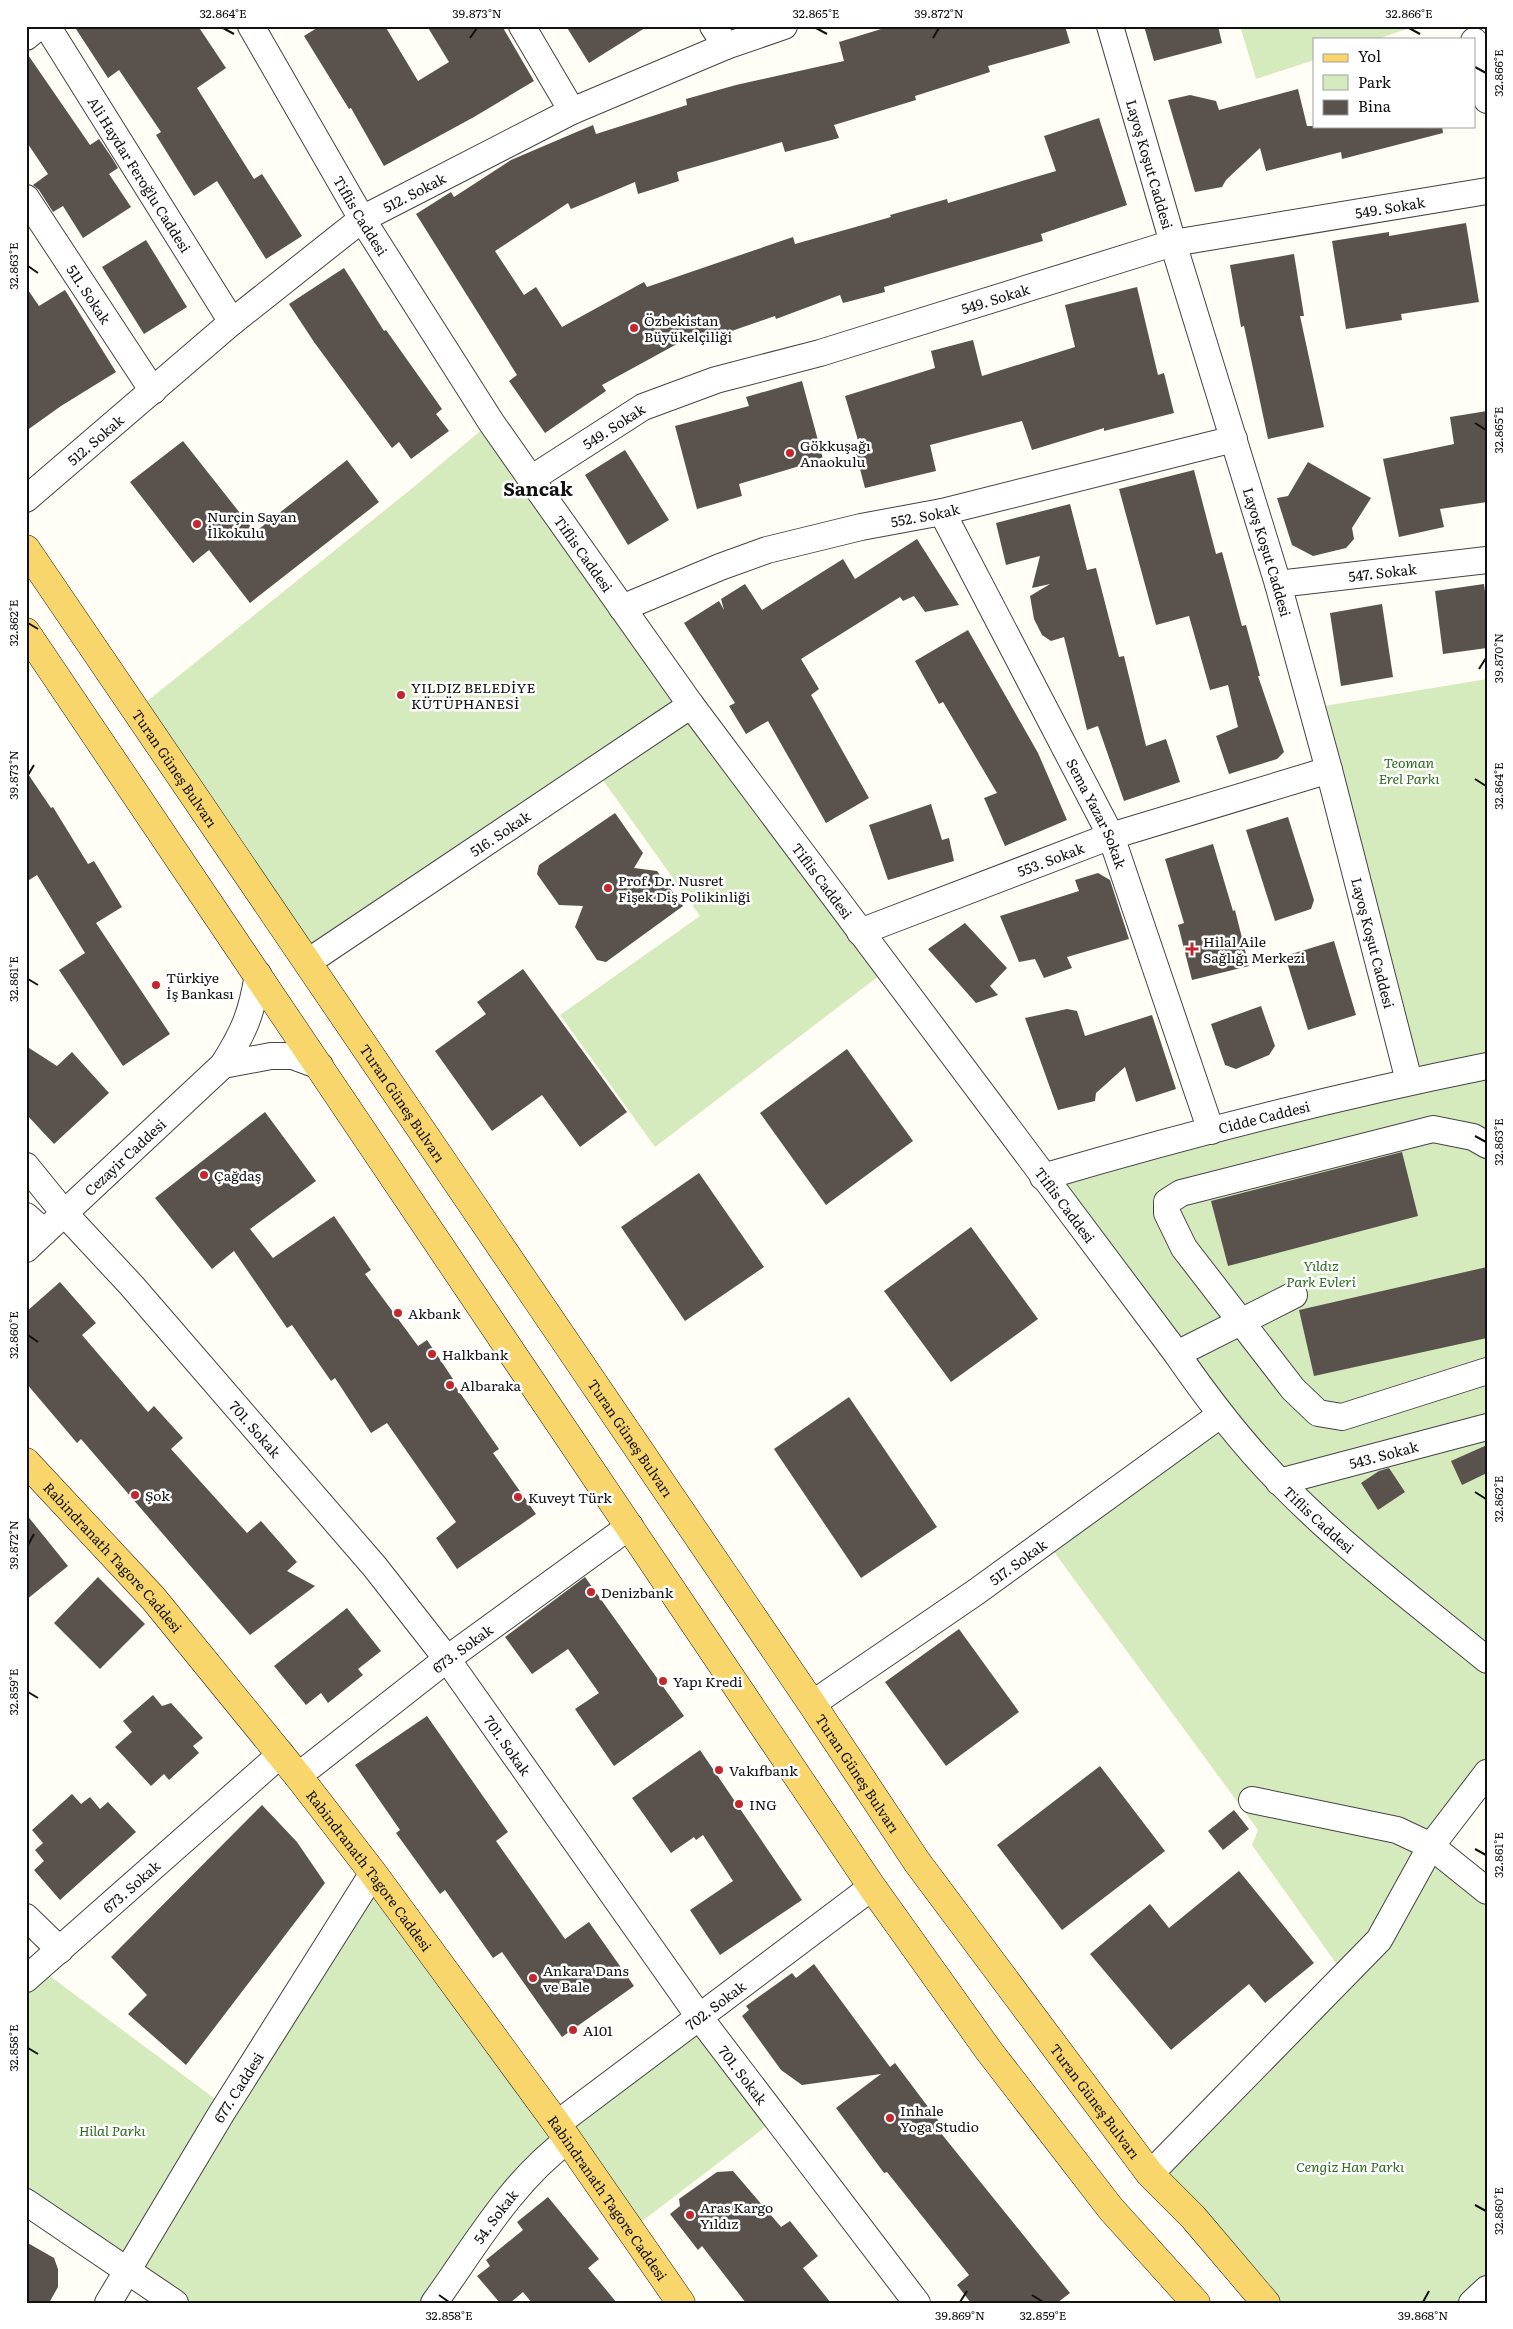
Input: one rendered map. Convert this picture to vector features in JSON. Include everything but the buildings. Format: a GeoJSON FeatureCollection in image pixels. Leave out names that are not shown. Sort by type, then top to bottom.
{"type":"FeatureCollection","features":[{"type":"Feature","properties":{"kind":"main road","name":"Turan Güneş Bulvarı"},"geometry":{"type":"LineString","coordinates":[[26,549],[812,1704],[917,1862],[1150,2174],[1192,2217],[1266,2303]]}},
{"type":"Feature","properties":{"kind":"main road"},"geometry":{"type":"LineString","coordinates":[[26,632],[872,1887],[989,2051],[1099,2193],[1196,2303]]}},
{"type":"Feature","properties":{"kind":"main road","name":"Rabindranath Tagore Caddesi"},"geometry":{"type":"LineString","coordinates":[[26,1462],[153,1598],[281,1754],[373,1873],[563,2132],[681,2303]]}},
{"type":"Feature","properties":{"kind":"street"},"geometry":{"type":"LineString","coordinates":[[26,37],[39,26]]}},
{"type":"Feature","properties":{"kind":"street","name":"Ali Haydar Feroğlu Caddesi"},"geometry":{"type":"LineString","coordinates":[[47,26],[232,322]]}},
{"type":"Feature","properties":{"kind":"street","name":"Tiflis Caddesi"},"geometry":{"type":"LineString","coordinates":[[251,26],[362,219],[491,422],[530,479],[691,704],[1177,1354],[1220,1415],[1279,1482],[1364,1560],[1487,1660]]}},
{"type":"Feature","properties":{"kind":"street"},"geometry":{"type":"LineString","coordinates":[[522,26],[572,111]]}},
{"type":"Feature","properties":{"kind":"street","name":"512. Sokak"},"geometry":{"type":"LineString","coordinates":[[26,498],[232,322],[362,219],[719,36],[784,26]]}},
{"type":"Feature","properties":{"kind":"street","name":"Layoş Koşut Caddesi"},"geometry":{"type":"LineString","coordinates":[[1110,26],[1173,243],[1278,584],[1329,770],[1409,1082]]}},
{"type":"Feature","properties":{"kind":"street"},"geometry":{"type":"LineString","coordinates":[[1476,49],[1487,100]]}},
{"type":"Feature","properties":{"kind":"street","name":"549. Sokak"},"geometry":{"type":"LineString","coordinates":[[530,479],[643,407],[716,380],[820,352],[1173,243],[1487,191]]}},
{"type":"Feature","properties":{"kind":"street","name":"511. Sokak"},"geometry":{"type":"LineString","coordinates":[[26,198],[153,391]]}},
{"type":"Feature","properties":{"kind":"street","name":"552. Sokak"},"geometry":{"type":"LineString","coordinates":[[622,608],[720,567],[767,550],[861,527],[942,512],[1234,439]]}},
{"type":"Feature","properties":{"kind":"street","name":"Sema Yazar Sokak"},"geometry":{"type":"LineString","coordinates":[[942,512],[1111,836],[1211,1131]]}},
{"type":"Feature","properties":{"kind":"street","name":"547. Sokak"},"geometry":{"type":"LineString","coordinates":[[1278,584],[1487,560]]}},
{"type":"Feature","properties":{"kind":"street","name":"516. Sokak"},"geometry":{"type":"LineString","coordinates":[[308,962],[691,704]]}},
{"type":"Feature","properties":{"kind":"street","name":"553. Sokak"},"geometry":{"type":"LineString","coordinates":[[860,932],[1111,836],[1329,770]]}},
{"type":"Feature","properties":{"kind":"street","name":"Cezayir Caddesi"},"geometry":{"type":"LineString","coordinates":[[32,1232],[65,1214],[223,1065],[240,1038],[250,1016],[258,974]]}},
{"type":"Feature","properties":{"kind":"street"},"geometry":{"type":"LineString","coordinates":[[223,1065],[271,1056],[293,1056],[320,1066]]}},
{"type":"Feature","properties":{"kind":"street","name":"Cidde Caddesi"},"geometry":{"type":"LineString","coordinates":[[1043,1177],[1211,1131],[1409,1082],[1487,1066]]}},
{"type":"Feature","properties":{"kind":"street"},"geometry":{"type":"LineString","coordinates":[[1487,1145],[1473,1137],[1433,1129],[1181,1193],[1167,1202],[1167,1212],[1184,1248],[1293,1389],[1318,1414],[1342,1417],[1487,1371]]}},
{"type":"Feature","properties":{"kind":"street","name":"701. Sokak"},"geometry":{"type":"LineString","coordinates":[[26,1166],[65,1214],[132,1286],[369,1560],[447,1659],[700,2018],[918,2303]]}},
{"type":"Feature","properties":{"kind":"street"},"geometry":{"type":"LineString","coordinates":[[1177,1354],[1240,1320],[1294,1295]]}},
{"type":"Feature","properties":{"kind":"street","name":"517. Sokak"},"geometry":{"type":"LineString","coordinates":[[812,1704],[976,1592],[1220,1415]]}},
{"type":"Feature","properties":{"kind":"street","name":"543. Sokak"},"geometry":{"type":"LineString","coordinates":[[1279,1482],[1487,1427]]}},
{"type":"Feature","properties":{"kind":"street","name":"673. Sokak"},"geometry":{"type":"LineString","coordinates":[[298,1776],[447,1659],[630,1526]]}},
{"type":"Feature","properties":{"kind":"street","name":"673. Sokak"},"geometry":{"type":"LineString","coordinates":[[26,1979],[281,1754]]}},
{"type":"Feature","properties":{"kind":"street"},"geometry":{"type":"LineString","coordinates":[[1150,2174],[1379,1940],[1431,1846],[1487,1774]]}},
{"type":"Feature","properties":{"kind":"street"},"geometry":{"type":"LineString","coordinates":[[1252,1800],[1397,1830],[1431,1846],[1487,1890]]}},
{"type":"Feature","properties":{"kind":"street","name":"677. Caddesi"},"geometry":{"type":"LineString","coordinates":[[108,2303],[221,2114],[373,1873]]}},
{"type":"Feature","properties":{"kind":"street","name":"702. Sokak"},"geometry":{"type":"LineString","coordinates":[[563,2132],[700,2018],[872,1887]]}},
{"type":"Feature","properties":{"kind":"street"},"geometry":{"type":"LineString","coordinates":[[26,1917],[60,1950]]}},
{"type":"Feature","properties":{"kind":"street","name":"54. Sokak"},"geometry":{"type":"LineString","coordinates":[[434,2303],[512,2193],[546,2156],[563,2132]]}},
{"type":"Feature","properties":{"kind":"street"},"geometry":{"type":"LineString","coordinates":[[26,2202],[175,2303]]}},
{"type":"Feature","properties":{"kind":"street"},"geometry":{"type":"LineString","coordinates":[[1472,2303],[1487,2290]]}},
{"type":"Feature","properties":{"kind":"green space"},"geometry":{"type":"Polygon","coordinates":[[[1240,26],[1415,26],[1381,38],[1313,38],[1313,60],[1256,79],[1240,26]]]}},
{"type":"Feature","properties":{"kind":"green space"},"geometry":{"type":"Polygon","coordinates":[[[491,422],[888,969],[655,1147],[560,1015],[700,916],[595,769],[308,962],[136,710],[410,490],[491,422]]]}},
{"type":"Feature","properties":{"kind":"green space"},"geometry":{"type":"Polygon","coordinates":[[[1487,679],[1487,1773],[1431,1846],[1487,1891],[1487,2303],[1266,2303],[1150,2174],[1345,1976],[1252,1845],[1258,1830],[1046,1541],[1220,1415],[1043,1177],[1408,1081],[1312,708],[1487,679]]]}},
{"type":"Feature","properties":{"kind":"green space","name":"Hilal Parkı"},"geometry":{"type":"Polygon","coordinates":[[[373,1873],[557,2124],[700,2018],[777,2118],[632,2229],[569,2141],[434,2303],[175,2303],[26,2202],[26,1979],[39,1968],[226,2107],[373,1873]]]}},
{"type":"Feature","properties":{"kind":"place","name":"Özbekistan Büyükelçiliği"},"geometry":{"type":"Point","coordinates":[634,328]}},
{"type":"Feature","properties":{"kind":"place","name":"Gökkuşağı Anaokulu"},"geometry":{"type":"Point","coordinates":[790,453]}},
{"type":"Feature","properties":{"kind":"place","name":"Nurçin Sayan İlkokulu"},"geometry":{"type":"Point","coordinates":[197,524]}},
{"type":"Feature","properties":{"kind":"place","name":"YILDIZ BELEDİYE KÜTÜPHANESİ"},"geometry":{"type":"Point","coordinates":[401,695]}},
{"type":"Feature","properties":{"kind":"place","name":"Prof. Dr. Nusret Fişek Diş Polikinliği"},"geometry":{"type":"Point","coordinates":[608,888]}},
{"type":"Feature","properties":{"kind":"place","name":"Hilal Aile Sağlığı Merkezi"},"geometry":{"type":"Point","coordinates":[1192,949]}},
{"type":"Feature","properties":{"kind":"place","name":"Türkiye İş Bankası"},"geometry":{"type":"Point","coordinates":[156,985]}},
{"type":"Feature","properties":{"kind":"place","name":"Çağdaş"},"geometry":{"type":"Point","coordinates":[204,1175]}},
{"type":"Feature","properties":{"kind":"place","name":"Akbank"},"geometry":{"type":"Point","coordinates":[398,1313]}},
{"type":"Feature","properties":{"kind":"place","name":"Halkbank"},"geometry":{"type":"Point","coordinates":[432,1354]}},
{"type":"Feature","properties":{"kind":"place","name":"Albaraka"},"geometry":{"type":"Point","coordinates":[450,1385]}},
{"type":"Feature","properties":{"kind":"place","name":"Şok"},"geometry":{"type":"Point","coordinates":[135,1495]}},
{"type":"Feature","properties":{"kind":"place","name":"Kuveyt Türk"},"geometry":{"type":"Point","coordinates":[518,1497]}},
{"type":"Feature","properties":{"kind":"place","name":"Denizbank"},"geometry":{"type":"Point","coordinates":[591,1592]}},
{"type":"Feature","properties":{"kind":"place","name":"Yapı Kredi"},"geometry":{"type":"Point","coordinates":[663,1681]}},
{"type":"Feature","properties":{"kind":"place","name":"Vakıfbank"},"geometry":{"type":"Point","coordinates":[719,1770]}},
{"type":"Feature","properties":{"kind":"place","name":"ING"},"geometry":{"type":"Point","coordinates":[739,1804]}},
{"type":"Feature","properties":{"kind":"place","name":"Ankara Dans ve Bale"},"geometry":{"type":"Point","coordinates":[533,1978]}},
{"type":"Feature","properties":{"kind":"place","name":"A101"},"geometry":{"type":"Point","coordinates":[573,2030]}},
{"type":"Feature","properties":{"kind":"place","name":"Inhale Yoga Studio"},"geometry":{"type":"Point","coordinates":[890,2118]}},
{"type":"Feature","properties":{"kind":"place","name":"Aras Kargo Yıldız"},"geometry":{"type":"Point","coordinates":[690,2215]}},
{"type":"Feature","properties":{"kind":"district","name":"Sancak"},"geometry":{"type":"Point","coordinates":[538,488]}},
{"type":"Feature","properties":{"kind":"park label","name":"Teoman Erel Parkı"},"geometry":{"type":"Point","coordinates":[1409,770]}},
{"type":"Feature","properties":{"kind":"park label","name":"Yıldız Park Evleri"},"geometry":{"type":"Point","coordinates":[1321,1274]}},
{"type":"Feature","properties":{"kind":"park label","name":"Cengiz Han Parkı"},"geometry":{"type":"Point","coordinates":[1350,2166]}}]}
